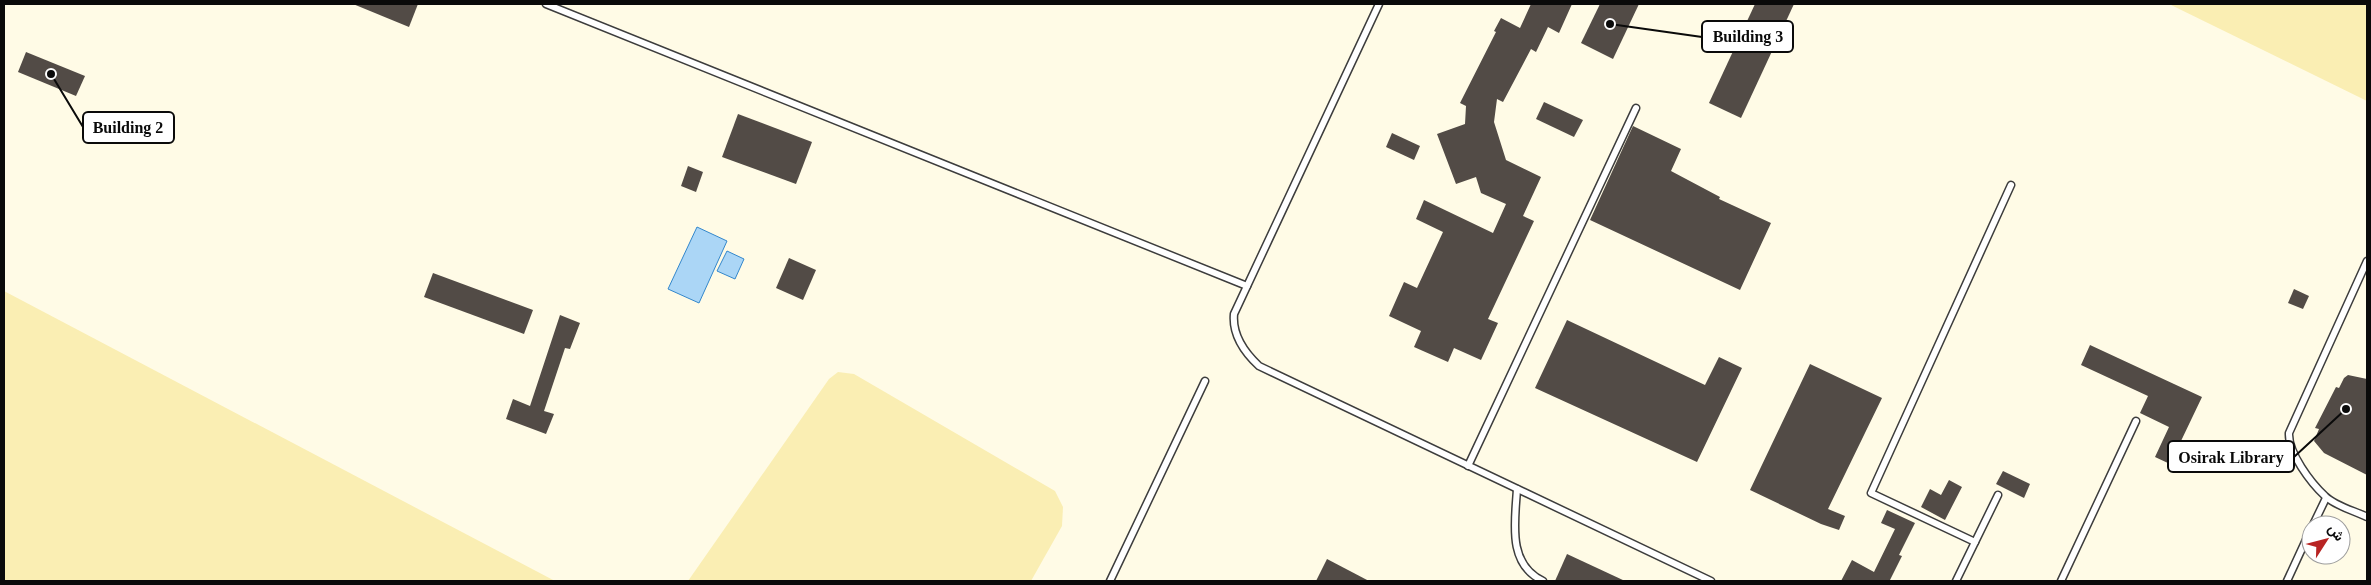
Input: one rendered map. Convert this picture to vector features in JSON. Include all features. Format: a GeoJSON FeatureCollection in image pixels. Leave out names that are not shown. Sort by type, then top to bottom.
{"type":"FeatureCollection","features":[{"type":"Feature","properties":{"kind":"lane"},"geometry":{"type":"LineString","coordinates":[[546,4],[1247,286]]}},
{"type":"Feature","properties":{"kind":"lane"},"geometry":{"type":"LineString","coordinates":[[1379,4],[1234,314],[1233,326],[1248,356],[1259,366],[1711,581]]}},
{"type":"Feature","properties":{"kind":"lane"},"geometry":{"type":"LineString","coordinates":[[1468,466],[1636,108]]}},
{"type":"Feature","properties":{"kind":"lane"},"geometry":{"type":"LineString","coordinates":[[1975,542],[1871,493],[2011,185]]}},
{"type":"Feature","properties":{"kind":"lane"},"geometry":{"type":"LineString","coordinates":[[2367,261],[2289,434],[2290,448],[2326,498],[2367,517]]}},
{"type":"Feature","properties":{"kind":"lane"},"geometry":{"type":"LineString","coordinates":[[1110,581],[1205,381]]}},
{"type":"Feature","properties":{"kind":"lane"},"geometry":{"type":"LineString","coordinates":[[2061,581],[2136,421]]}},
{"type":"Feature","properties":{"kind":"lane"},"geometry":{"type":"LineString","coordinates":[[1517,489],[1514,538],[1522,565],[1543,581]]}},
{"type":"Feature","properties":{"kind":"lane"},"geometry":{"type":"LineString","coordinates":[[1956,581],[1998,495]]}},
{"type":"Feature","properties":{"kind":"lane"},"geometry":{"type":"LineString","coordinates":[[2318,515],[2326,498]]}},
{"type":"Feature","properties":{"kind":"lane"},"geometry":{"type":"LineString","coordinates":[[2287,581],[2301,551]]}},
{"type":"Feature","properties":{"kind":"sand"},"geometry":{"type":"Polygon","coordinates":[[[2169,4],[2367,4],[2367,101],[2169,4]]]}},
{"type":"Feature","properties":{"kind":"sand"},"geometry":{"type":"Polygon","coordinates":[[[4,291],[555,581],[4,581],[4,291]]]}},
{"type":"Feature","properties":{"kind":"sand"},"geometry":{"type":"Polygon","coordinates":[[[838,372],[854,374],[1055,491],[1063,507],[1062,526],[1031,581],[688,581],[829,379],[838,372]]]}},
{"type":"Feature","properties":{"kind":"water"},"geometry":{"type":"Polygon","coordinates":[[[697,227],[727,241],[699,303],[668,289],[697,227]]]}},
{"type":"Feature","properties":{"kind":"water"},"geometry":{"type":"Polygon","coordinates":[[[727,251],[744,259],[735,279],[717,271],[727,251]]]}},
{"type":"Feature","properties":{"kind":"building"},"geometry":{"type":"Polygon","coordinates":[[[353,4],[418,4],[409,27],[353,4]]]}},
{"type":"Feature","properties":{"kind":"building"},"geometry":{"type":"Polygon","coordinates":[[[1531,4],[1572,4],[1559,33],[1548,27],[1536,52],[1531,49],[1503,102],[1497,99],[1494,122],[1506,160],[1541,177],[1523,216],[1534,221],[1488,319],[1498,323],[1481,360],[1454,348],[1448,362],[1414,347],[1421,331],[1389,316],[1404,282],[1417,288],[1443,232],[1416,219],[1424,200],[1493,233],[1506,204],[1481,193],[1476,177],[1456,184],[1437,134],[1465,124],[1466,106],[1460,103],[1496,32],[1494,31],[1501,18],[1520,28],[1531,4]]]}},
{"type":"Feature","properties":{"kind":"building"},"geometry":{"type":"Polygon","coordinates":[[[1600,4],[1639,4],[1613,59],[1581,43],[1600,4]]]}},
{"type":"Feature","properties":{"kind":"building"},"geometry":{"type":"Polygon","coordinates":[[[1755,4],[1794,4],[1741,118],[1709,103],[1755,4]]]}},
{"type":"Feature","properties":{"kind":"building"},"geometry":{"type":"Polygon","coordinates":[[[26,52],[85,76],[76,96],[18,72],[26,52]]]}},
{"type":"Feature","properties":{"kind":"building"},"geometry":{"type":"Polygon","coordinates":[[[1544,102],[1583,120],[1574,137],[1536,119],[1544,102]]]}},
{"type":"Feature","properties":{"kind":"building"},"geometry":{"type":"Polygon","coordinates":[[[738,114],[812,142],[796,184],[722,157],[738,114]]]}},
{"type":"Feature","properties":{"kind":"building"},"geometry":{"type":"Polygon","coordinates":[[[1633,126],[1681,149],[1671,171],[1720,197],[1719,199],[1771,223],[1740,290],[1590,220],[1633,126]]]}},
{"type":"Feature","properties":{"kind":"building"},"geometry":{"type":"Polygon","coordinates":[[[1392,133],[1420,146],[1414,160],[1386,147],[1392,133]]]}},
{"type":"Feature","properties":{"kind":"building"},"geometry":{"type":"Polygon","coordinates":[[[688,166],[703,172],[696,192],[681,186],[688,166]]]}},
{"type":"Feature","properties":{"kind":"building"},"geometry":{"type":"Polygon","coordinates":[[[789,258],[816,270],[803,300],[776,288],[789,258]]]}},
{"type":"Feature","properties":{"kind":"building"},"geometry":{"type":"Polygon","coordinates":[[[433,273],[533,310],[524,334],[424,297],[433,273]]]}},
{"type":"Feature","properties":{"kind":"building"},"geometry":{"type":"Polygon","coordinates":[[[2294,289],[2309,296],[2303,309],[2288,303],[2294,289]]]}},
{"type":"Feature","properties":{"kind":"building"},"geometry":{"type":"Polygon","coordinates":[[[560,315],[580,323],[570,349],[565,348],[544,411],[554,414],[546,434],[506,419],[513,399],[530,406],[560,315]]]}},
{"type":"Feature","properties":{"kind":"building"},"geometry":{"type":"Polygon","coordinates":[[[1567,320],[1705,385],[1719,357],[1742,368],[1697,462],[1535,388],[1567,320]]]}},
{"type":"Feature","properties":{"kind":"building"},"geometry":{"type":"Polygon","coordinates":[[[2090,345],[2202,397],[2170,464],[2155,457],[2169,427],[2140,413],[2148,396],[2081,365],[2090,345]]]}},
{"type":"Feature","properties":{"kind":"building"},"geometry":{"type":"Polygon","coordinates":[[[1810,364],[1882,398],[1828,509],[1845,516],[1839,530],[1821,524],[1750,490],[1810,364]]]}},
{"type":"Feature","properties":{"kind":"building"},"geometry":{"type":"Polygon","coordinates":[[[2348,375],[2367,379],[2367,475],[2324,453],[2314,441],[2319,429],[2315,428],[2336,387],[2339,388],[2344,378],[2348,375]]]}},
{"type":"Feature","properties":{"kind":"building"},"geometry":{"type":"Polygon","coordinates":[[[2003,471],[2030,484],[2024,498],[1996,484],[2003,471]]]}},
{"type":"Feature","properties":{"kind":"building"},"geometry":{"type":"Polygon","coordinates":[[[1949,480],[1962,487],[1945,520],[1921,507],[1930,489],[1941,495],[1949,480]]]}},
{"type":"Feature","properties":{"kind":"building"},"geometry":{"type":"Polygon","coordinates":[[[1887,510],[1915,523],[1899,555],[1902,556],[1890,580],[1892,581],[1841,581],[1852,560],[1874,572],[1895,529],[1881,523],[1887,510]]]}},
{"type":"Feature","properties":{"kind":"building"},"geometry":{"type":"Polygon","coordinates":[[[1567,554],[1625,581],[1555,581],[1567,554]]]}},
{"type":"Feature","properties":{"kind":"building"},"geometry":{"type":"Polygon","coordinates":[[[1327,559],[1369,581],[1316,581],[1327,559]]]}},
{"type":"Feature","properties":{"kind":"place","name":"Building 3"},"geometry":{"type":"Point","coordinates":[1610,24]}},
{"type":"Feature","properties":{"kind":"place","name":"Building 2"},"geometry":{"type":"Point","coordinates":[51,74]}},
{"type":"Feature","properties":{"kind":"place","name":"Osirak Library"},"geometry":{"type":"Point","coordinates":[2346,409]}}]}
